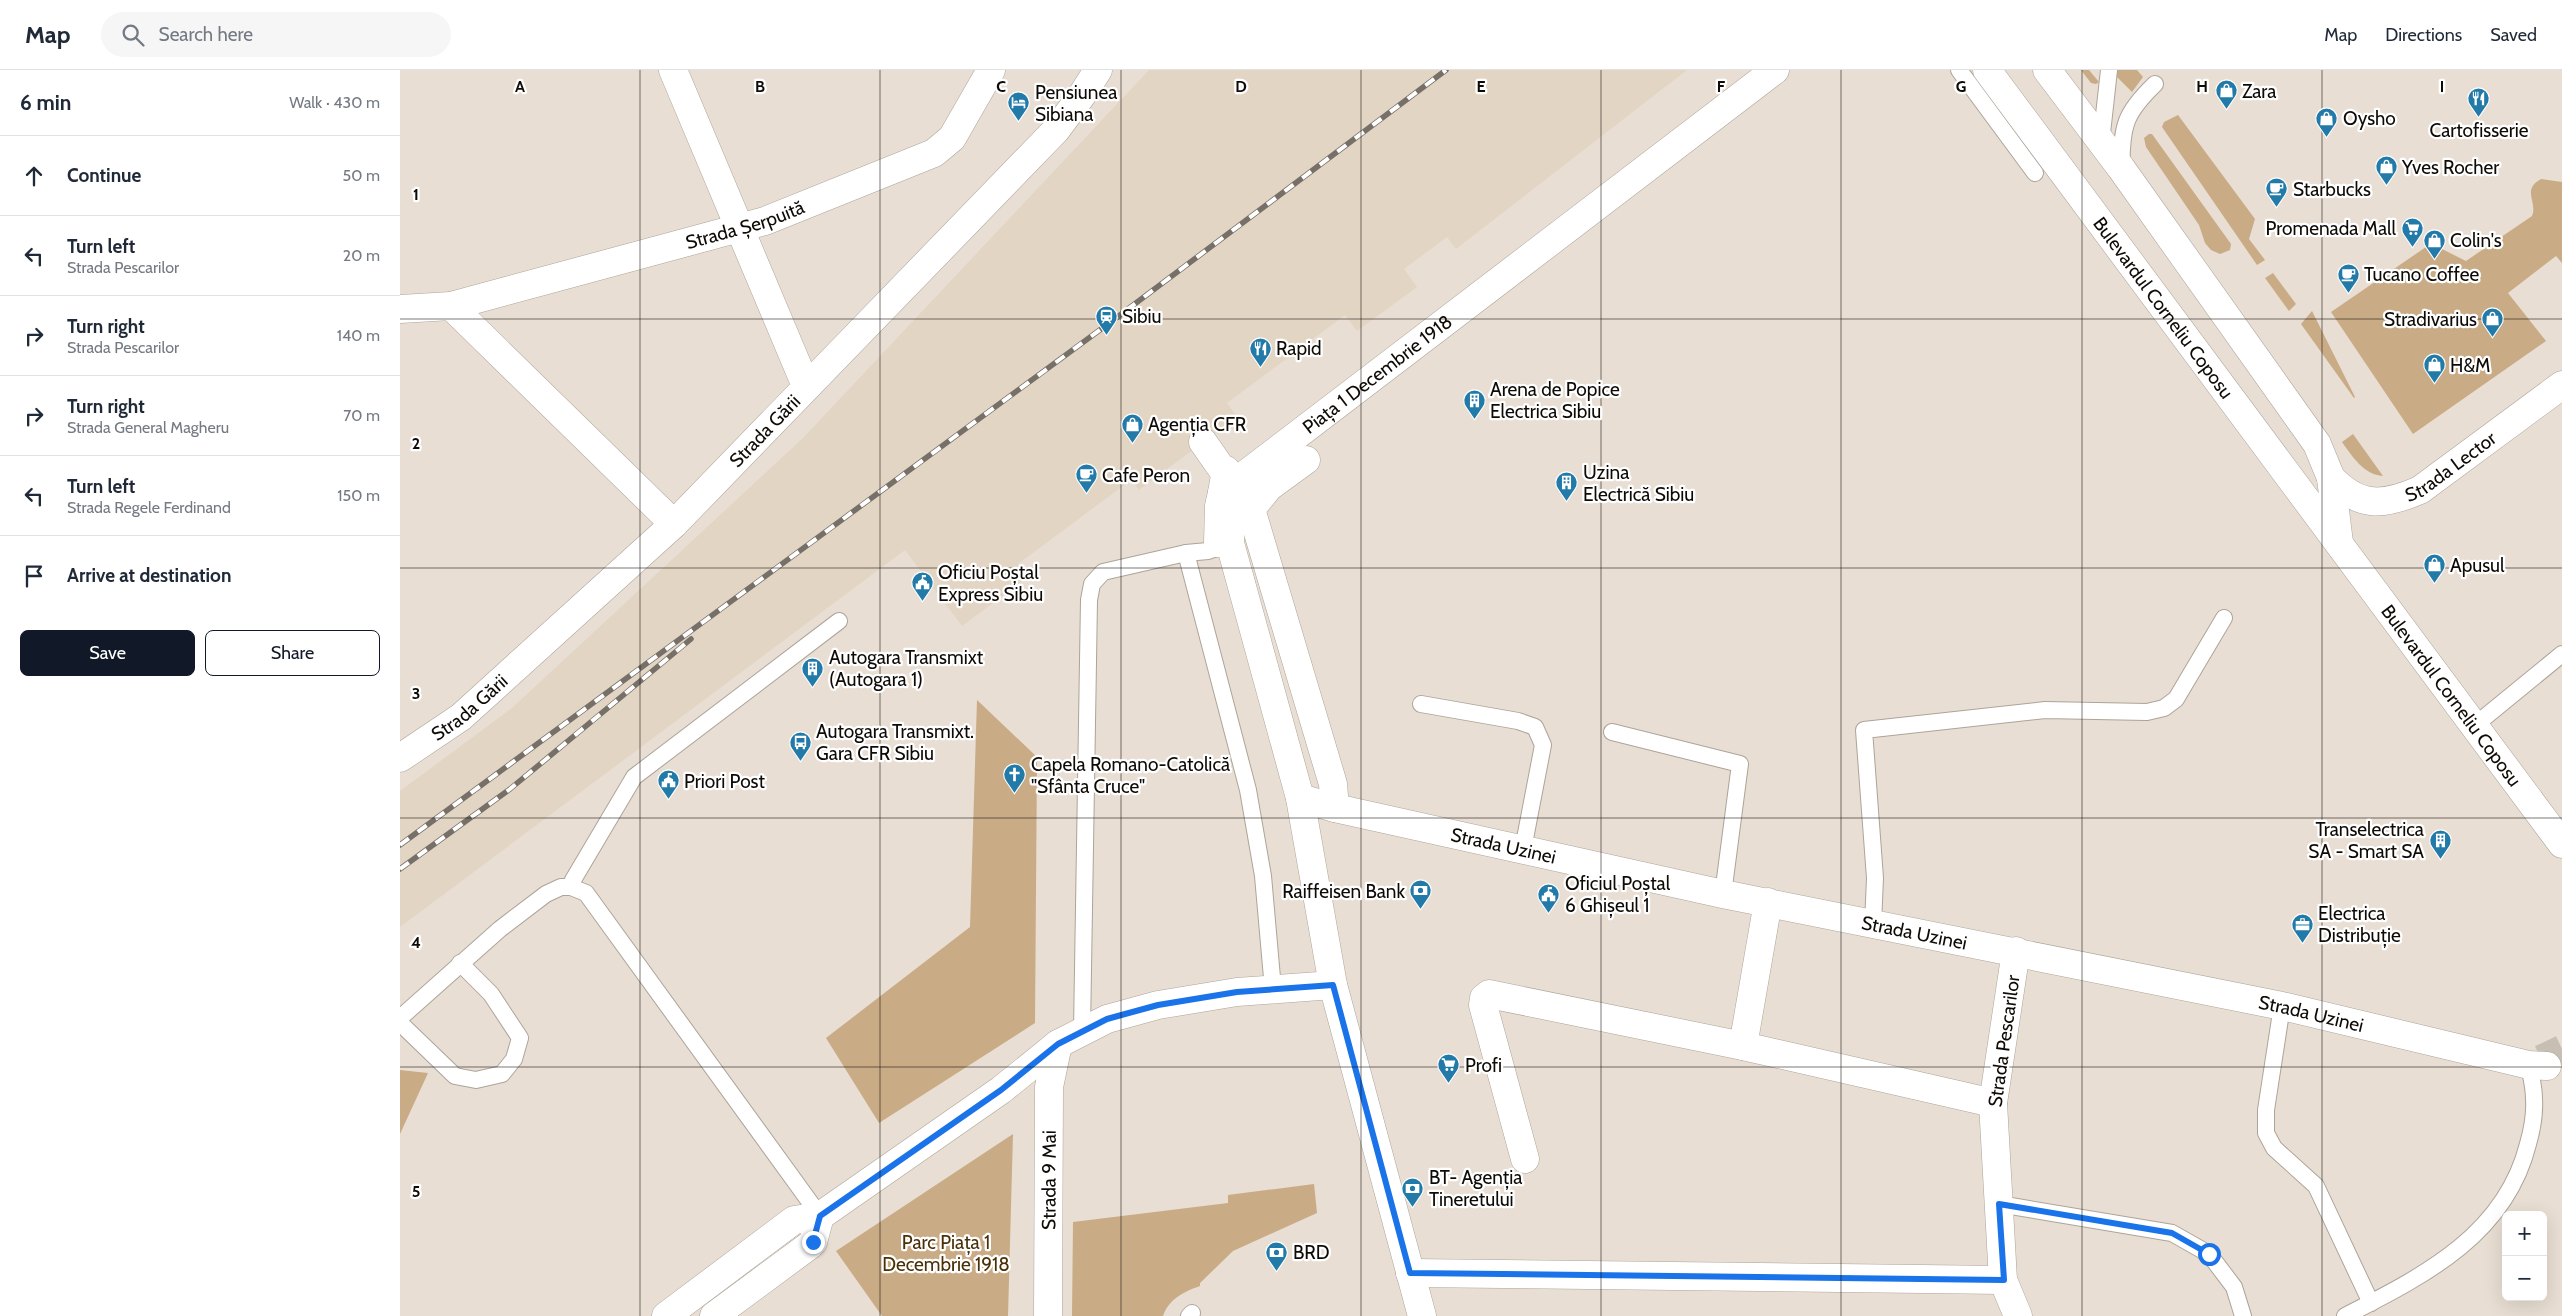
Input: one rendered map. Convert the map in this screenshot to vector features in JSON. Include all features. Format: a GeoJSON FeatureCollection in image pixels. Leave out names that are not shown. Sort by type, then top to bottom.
{"type":"FeatureCollection","features":[{"type":"Feature","properties":{"kind":"street"},"geometry":{"type":"LineString","coordinates":[[673,70],[806,386]]}},
{"type":"Feature","properties":{"kind":"street","name":"Strada Șerpuită"},"geometry":{"type":"LineString","coordinates":[[400,309],[451,306],[765,221],[934,153],[952,138],[991,70]]}},
{"type":"Feature","properties":{"kind":"street","name":"Strada Gării"},"geometry":{"type":"LineString","coordinates":[[400,758],[461,717],[674,524],[1056,130],[1098,70]]}},
{"type":"Feature","properties":{"kind":"street","name":"Piața 1 Decembrie 1918"},"geometry":{"type":"LineString","coordinates":[[1422,1316],[1333,985],[1300,798],[1224,545],[1231,512],[1236,500],[1237,487],[1246,474],[1775,70]]}},
{"type":"Feature","properties":{"kind":"street","name":"Bulevardul Corneliu Coposu"},"geometry":{"type":"LineString","coordinates":[[1987,70],[2562,844]]}},
{"type":"Feature","properties":{"kind":"street"},"geometry":{"type":"LineString","coordinates":[[2046,70],[2121,168],[2317,444],[2331,478],[2339,546]]}},
{"type":"Feature","properties":{"kind":"street"},"geometry":{"type":"LineString","coordinates":[[451,306],[674,524]]}},
{"type":"Feature","properties":{"kind":"street","name":"Strada Lector"},"geometry":{"type":"LineString","coordinates":[[2331,478],[2343,490],[2359,500],[2397,500],[2420,490],[2562,385]]}},
{"type":"Feature","properties":{"kind":"street"},"geometry":{"type":"LineString","coordinates":[[1203,442],[1224,472],[1226,470],[1333,784],[1335,808]]}},
{"type":"Feature","properties":{"kind":"street"},"geometry":{"type":"LineString","coordinates":[[1236,500],[1268,487],[1306,460]]}},
{"type":"Feature","properties":{"kind":"street","name":"Strada Uzinei"},"geometry":{"type":"LineString","coordinates":[[1300,798],[1335,808],[1724,894],[2016,951],[2282,1006],[2539,1063]]}},
{"type":"Feature","properties":{"kind":"street"},"geometry":{"type":"LineString","coordinates":[[1743,1046],[1768,902]]}},
{"type":"Feature","properties":{"kind":"street","name":"Strada Pescarilor"},"geometry":{"type":"LineString","coordinates":[[2016,951],[1993,1103],[2004,1280],[2018,1316]]}},
{"type":"Feature","properties":{"kind":"street"},"geometry":{"type":"LineString","coordinates":[[666,1316],[794,1220],[820,1216],[1001,1090],[1058,1044],[1082,1031],[1107,1019],[1158,1005],[1237,992],[1333,985]]}},
{"type":"Feature","properties":{"kind":"street"},"geometry":{"type":"LineString","coordinates":[[1525,1159],[1483,1005],[1484,998],[1489,994],[1743,1046],[1993,1103]]}},
{"type":"Feature","properties":{"kind":"street","name":"Strada 9 Mai"},"geometry":{"type":"LineString","coordinates":[[1048,1316],[1050,1086],[1058,1044]]}},
{"type":"Feature","properties":{"kind":"street"},"geometry":{"type":"LineString","coordinates":[[714,1316],[810,1245],[813,1242],[820,1216]]}},
{"type":"Feature","properties":{"kind":"street"},"geometry":{"type":"LineString","coordinates":[[1410,1273],[2004,1280]]}},
{"type":"Feature","properties":{"kind":"lane"},"geometry":{"type":"LineString","coordinates":[[1959,70],[2034,174]]}},
{"type":"Feature","properties":{"kind":"lane"},"geometry":{"type":"LineString","coordinates":[[2101,142],[2109,70]]}},
{"type":"Feature","properties":{"kind":"lane"},"geometry":{"type":"LineString","coordinates":[[2121,168],[2126,121],[2134,105],[2155,84]]}},
{"type":"Feature","properties":{"kind":"lane"},"geometry":{"type":"LineString","coordinates":[[1082,1031],[1089,610],[1092,584],[1103,572],[1118,567],[1186,553],[1208,551],[1224,545]]}},
{"type":"Feature","properties":{"kind":"lane"},"geometry":{"type":"LineString","coordinates":[[1186,553],[1248,790],[1263,876],[1273,989]]}},
{"type":"Feature","properties":{"kind":"lane"},"geometry":{"type":"LineString","coordinates":[[1873,924],[1875,878],[1864,730],[2045,710],[2147,712],[2164,708],[2176,699],[2224,618]]}},
{"type":"Feature","properties":{"kind":"lane"},"geometry":{"type":"LineString","coordinates":[[571,887],[634,777],[839,621]]}},
{"type":"Feature","properties":{"kind":"lane"},"geometry":{"type":"LineString","coordinates":[[2474,726],[2562,654]]}},
{"type":"Feature","properties":{"kind":"lane"},"geometry":{"type":"LineString","coordinates":[[1421,704],[1518,721],[1535,727],[1543,745],[1523,850]]}},
{"type":"Feature","properties":{"kind":"lane"},"geometry":{"type":"LineString","coordinates":[[1612,732],[1740,764],[1724,894]]}},
{"type":"Feature","properties":{"kind":"lane"},"geometry":{"type":"LineString","coordinates":[[400,1018],[500,929],[546,894],[560,886],[571,887],[586,893],[820,1216]]}},
{"type":"Feature","properties":{"kind":"lane"},"geometry":{"type":"LineString","coordinates":[[400,1023],[455,1076],[476,1080],[502,1074],[514,1060],[520,1038],[491,994],[460,963]]}},
{"type":"Feature","properties":{"kind":"lane"},"geometry":{"type":"LineString","coordinates":[[2282,1006],[2266,1110],[2266,1133],[2274,1148],[2316,1186],[2371,1302]]}},
{"type":"Feature","properties":{"kind":"lane"},"geometry":{"type":"LineString","coordinates":[[2345,1316],[2433,1268],[2466,1243],[2496,1212],[2523,1165],[2532,1129],[2539,1063]]}},
{"type":"Feature","properties":{"kind":"lane"},"geometry":{"type":"LineString","coordinates":[[1999,1204],[2172,1233],[2209,1254],[2234,1287],[2243,1316]]}},
{"type":"Feature","properties":{"kind":"shaded area"},"geometry":{"type":"Polygon","coordinates":[[[1149,70],[1687,70],[1456,249],[1447,237],[1404,269],[1417,287],[1357,331],[1345,315],[1227,403],[1237,417],[1139,490],[1131,480],[1018,564],[1028,577],[962,626],[905,550],[400,927],[400,791],[512,708],[803,438],[1149,70]]]}},
{"type":"Feature","properties":{"kind":"green space"},"geometry":{"type":"Polygon","coordinates":[[[2081,70],[2089,70],[2099,82],[2096,84],[2091,83],[2081,70]]]}},
{"type":"Feature","properties":{"kind":"green space"},"geometry":{"type":"Polygon","coordinates":[[[2118,70],[2137,70],[2143,77],[2132,92],[2116,76],[2118,70]]]}},
{"type":"Feature","properties":{"kind":"green space"},"geometry":{"type":"Polygon","coordinates":[[[2178,115],[2255,219],[2249,239],[2265,260],[2257,265],[2162,127],[2164,122],[2178,115]]]}},
{"type":"Feature","properties":{"kind":"green space"},"geometry":{"type":"Polygon","coordinates":[[[2152,134],[2231,244],[2230,250],[2220,254],[2211,250],[2205,243],[2199,225],[2146,147],[2144,138],[2152,134]]]}},
{"type":"Feature","properties":{"kind":"green space"},"geometry":{"type":"Polygon","coordinates":[[[2541,179],[2562,182],[2562,263],[2556,256],[2508,293],[2546,341],[2413,434],[2331,312],[2426,247],[2440,248],[2466,261],[2532,216],[2532,187],[2541,179]]]}},
{"type":"Feature","properties":{"kind":"green space"},"geometry":{"type":"Polygon","coordinates":[[[2273,273],[2296,304],[2289,311],[2265,278],[2273,273]]]}},
{"type":"Feature","properties":{"kind":"green space"},"geometry":{"type":"Polygon","coordinates":[[[2312,311],[2355,397],[2354,398],[2301,324],[2312,311]]]}},
{"type":"Feature","properties":{"kind":"green space"},"geometry":{"type":"Polygon","coordinates":[[[2353,434],[2383,476],[2370,472],[2354,459],[2342,442],[2353,434]]]}},
{"type":"Feature","properties":{"kind":"green space"},"geometry":{"type":"Polygon","coordinates":[[[977,700],[1037,757],[1035,1023],[879,1123],[826,1038],[970,927],[977,700]]]}},
{"type":"Feature","properties":{"kind":"green space"},"geometry":{"type":"Polygon","coordinates":[[[400,1070],[428,1073],[400,1134],[400,1070]]]}},
{"type":"Feature","properties":{"kind":"green space","name":"Parc Piața 1 Decembrie 1918"},"geometry":{"type":"Polygon","coordinates":[[[1013,1134],[1008,1316],[882,1316],[836,1251],[1013,1134]]]}},
{"type":"Feature","properties":{"kind":"green space"},"geometry":{"type":"Polygon","coordinates":[[[1314,1184],[1317,1213],[1233,1251],[1200,1283],[1200,1286],[1182,1294],[1173,1301],[1163,1316],[1072,1316],[1073,1222],[1228,1203],[1228,1195],[1314,1184]]]}},
{"type":"Feature","properties":{"kind":"tunnel"},"geometry":{"type":"LineString","coordinates":[[2541,1059],[2562,1049]]}},
{"type":"Feature","properties":{"kind":"railway"},"geometry":{"type":"LineString","coordinates":[[400,845],[1112,321],[1446,70]]}},
{"type":"Feature","properties":{"kind":"railway"},"geometry":{"type":"LineString","coordinates":[[400,869],[510,789],[691,639]]}},
{"type":"Feature","properties":{"kind":"place","name":"Zara"},"geometry":{"type":"Point","coordinates":[2226,110]}},
{"type":"Feature","properties":{"kind":"place","name":"Cartofisserie"},"geometry":{"type":"Point","coordinates":[2479,118]}},
{"type":"Feature","properties":{"kind":"place","name":"Pensiunea Sibiana"},"geometry":{"type":"Point","coordinates":[1019,122]}},
{"type":"Feature","properties":{"kind":"place","name":"Oysho"},"geometry":{"type":"Point","coordinates":[2327,137]}},
{"type":"Feature","properties":{"kind":"place","name":"Yves Rocher"},"geometry":{"type":"Point","coordinates":[2386,186]}},
{"type":"Feature","properties":{"kind":"place","name":"Starbucks"},"geometry":{"type":"Point","coordinates":[2277,208]}},
{"type":"Feature","properties":{"kind":"place","name":"Promenada Mall"},"geometry":{"type":"Point","coordinates":[2412,247]}},
{"type":"Feature","properties":{"kind":"place","name":"Colin's"},"geometry":{"type":"Point","coordinates":[2434,259]}},
{"type":"Feature","properties":{"kind":"place","name":"Tucano Coffee"},"geometry":{"type":"Point","coordinates":[2348,293]}},
{"type":"Feature","properties":{"kind":"place","name":"Sibiu"},"geometry":{"type":"Point","coordinates":[1106,335]}},
{"type":"Feature","properties":{"kind":"place","name":"Stradivarius"},"geometry":{"type":"Point","coordinates":[2493,338]}},
{"type":"Feature","properties":{"kind":"place","name":"Rapid"},"geometry":{"type":"Point","coordinates":[1260,367]}},
{"type":"Feature","properties":{"kind":"place","name":"H&M"},"geometry":{"type":"Point","coordinates":[2434,384]}},
{"type":"Feature","properties":{"kind":"place","name":"Arena de Popice Electrica Sibiu"},"geometry":{"type":"Point","coordinates":[1474,419]}},
{"type":"Feature","properties":{"kind":"place","name":"Agenția CFR"},"geometry":{"type":"Point","coordinates":[1132,443]}},
{"type":"Feature","properties":{"kind":"place","name":"Cafe Peron"},"geometry":{"type":"Point","coordinates":[1086,494]}},
{"type":"Feature","properties":{"kind":"place","name":"Uzina Electrică Sibiu"},"geometry":{"type":"Point","coordinates":[1567,502]}},
{"type":"Feature","properties":{"kind":"place","name":"Apusul"},"geometry":{"type":"Point","coordinates":[2434,584]}},
{"type":"Feature","properties":{"kind":"place","name":"Oficiu Poștal Express Sibiu"},"geometry":{"type":"Point","coordinates":[922,602]}},
{"type":"Feature","properties":{"kind":"place","name":"Autogara Transmixt (Autogara 1)"},"geometry":{"type":"Point","coordinates":[813,687]}},
{"type":"Feature","properties":{"kind":"place","name":"Autogara Transmixt. Gara CFR Sibiu"},"geometry":{"type":"Point","coordinates":[800,761]}},
{"type":"Feature","properties":{"kind":"place","name":"Capela Romano-Catolică \"Sfânta Cruce\""},"geometry":{"type":"Point","coordinates":[1015,794]}},
{"type":"Feature","properties":{"kind":"place","name":"Priori Post"},"geometry":{"type":"Point","coordinates":[668,800]}},
{"type":"Feature","properties":{"kind":"place","name":"Transelectrica SA - Smart SA"},"geometry":{"type":"Point","coordinates":[2440,859]}},
{"type":"Feature","properties":{"kind":"place","name":"Raiffeisen Bank"},"geometry":{"type":"Point","coordinates":[1421,910]}},
{"type":"Feature","properties":{"kind":"place","name":"Oficiul Poștal 6 Ghișeul 1"},"geometry":{"type":"Point","coordinates":[1549,913]}},
{"type":"Feature","properties":{"kind":"place","name":"Electrica Distribuție"},"geometry":{"type":"Point","coordinates":[2302,943]}},
{"type":"Feature","properties":{"kind":"place","name":"Profi"},"geometry":{"type":"Point","coordinates":[1449,1084]}},
{"type":"Feature","properties":{"kind":"place","name":"BT- Agenția Tineretului"},"geometry":{"type":"Point","coordinates":[1413,1207]}},
{"type":"Feature","properties":{"kind":"place","name":"BRD"},"geometry":{"type":"Point","coordinates":[1277,1271]}},
{"type":"Feature","properties":{"kind":"route"},"geometry":{"type":"LineString","coordinates":[[813,1242],[820,1216],[1001,1090],[1058,1044],[1082,1031],[1107,1019],[1158,1005],[1195,998],[1237,992],[1333,985],[1410,1273],[2004,1280],[1999,1204],[2172,1233],[2209,1254]]}}]}
